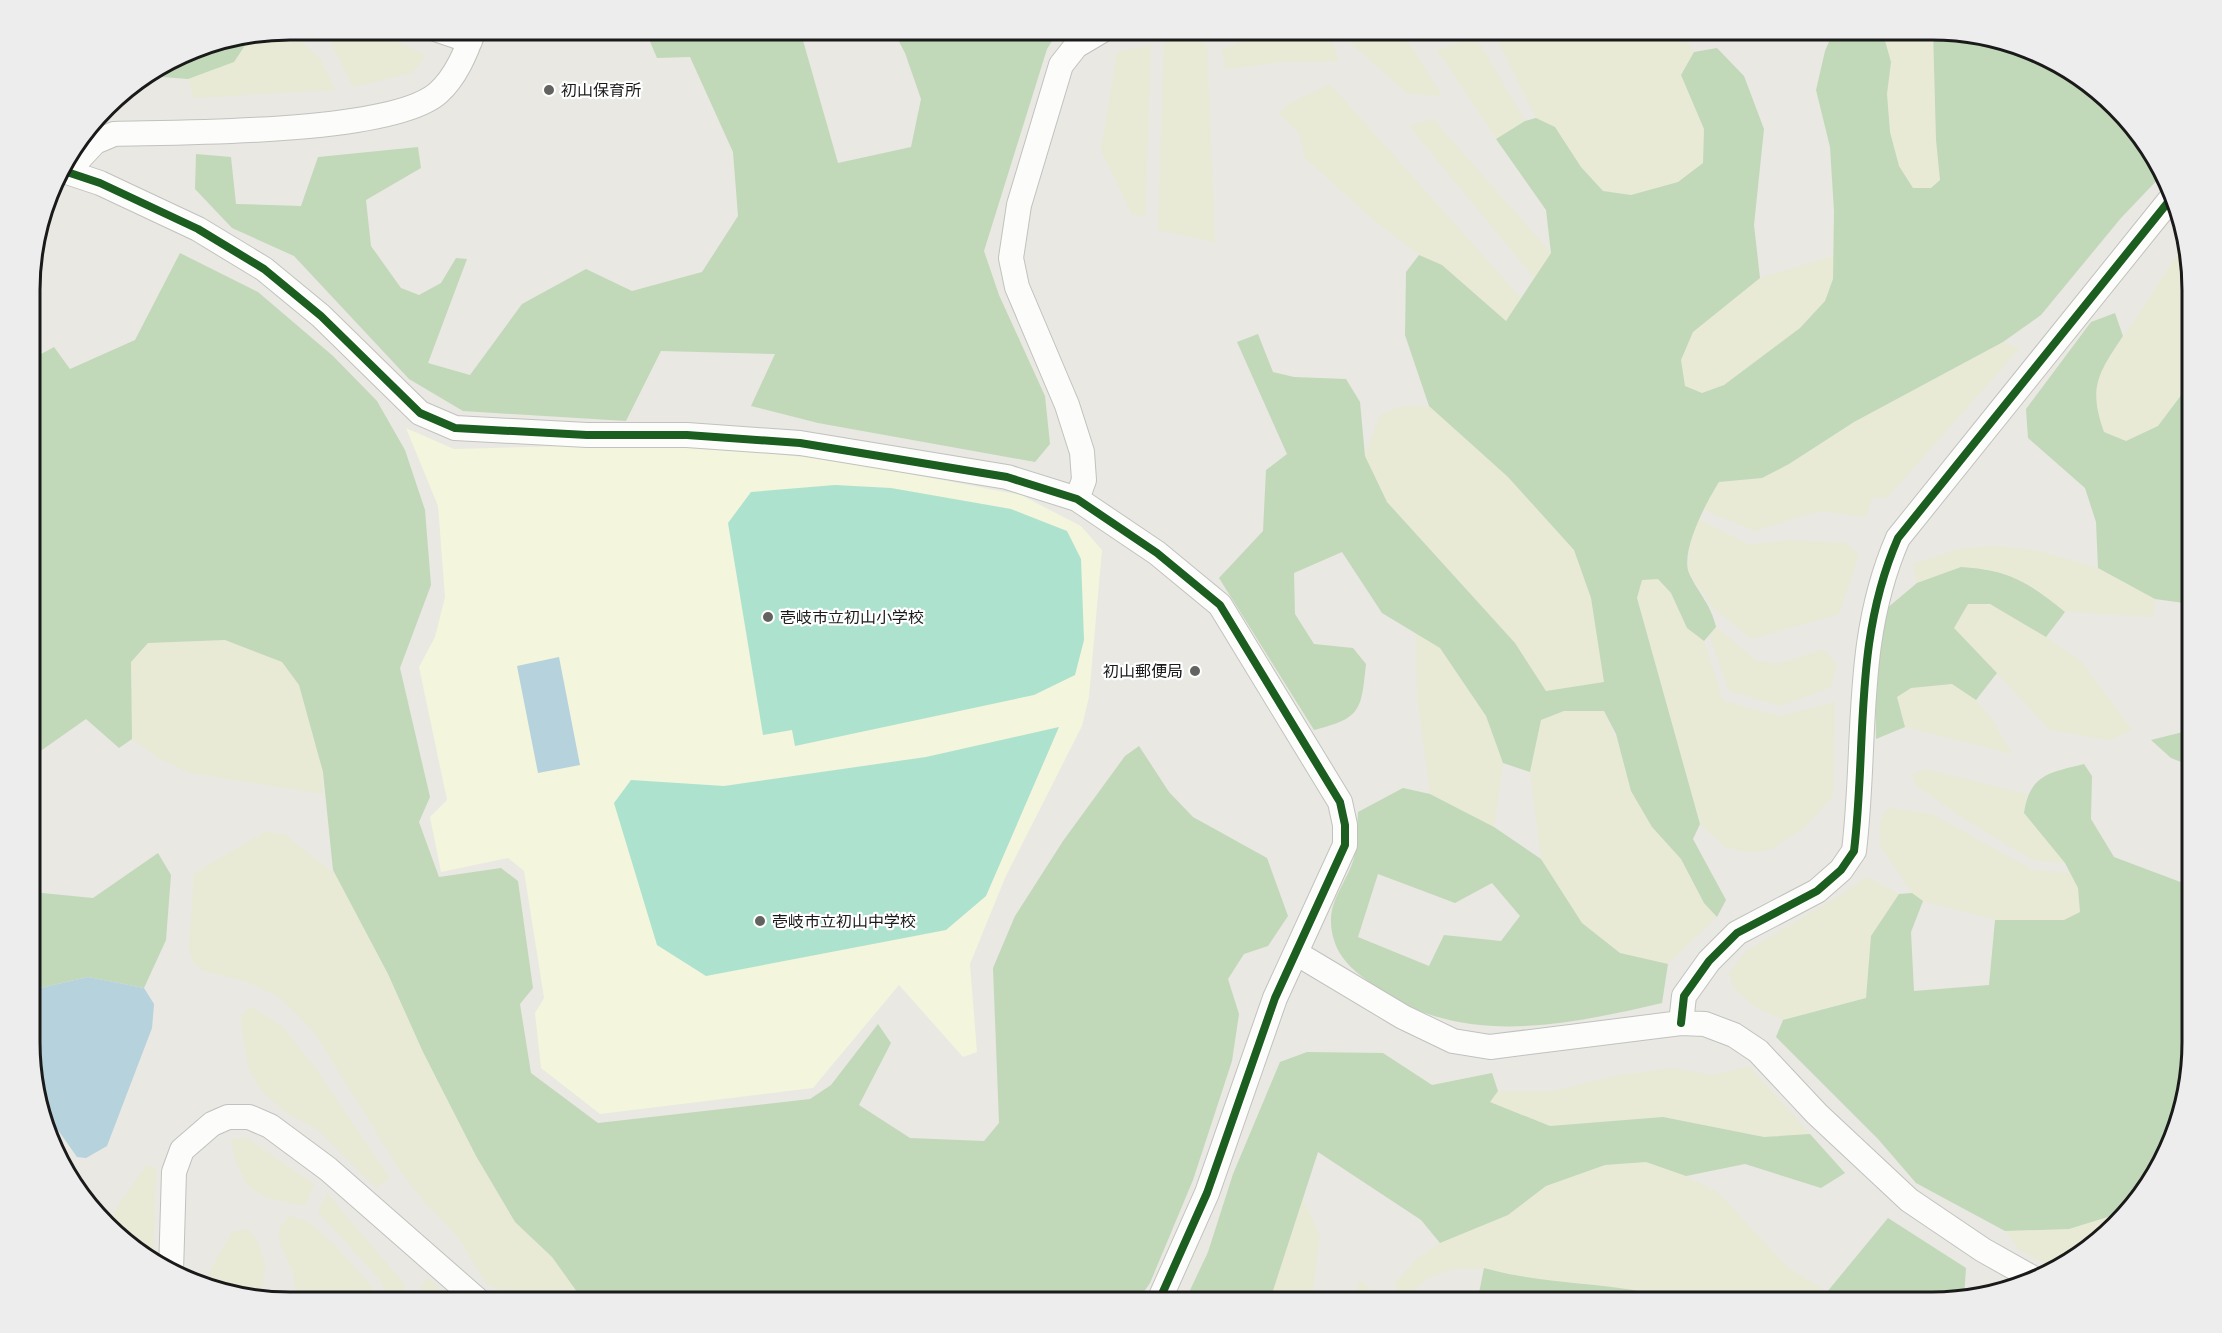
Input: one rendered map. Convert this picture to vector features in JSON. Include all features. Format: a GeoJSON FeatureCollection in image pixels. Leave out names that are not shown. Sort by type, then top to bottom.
{"type":"FeatureCollection","features":[{"type":"Feature","properties":{"kind":"street"},"geometry":{"type":"LineString","coordinates":[[81,155],[95,142],[114,134],[296,126],[388,115],[415,107],[438,93],[460,64],[470,40]]}},
{"type":"Feature","properties":{"kind":"street"},"geometry":{"type":"LineString","coordinates":[[1077,499],[1084,480],[1082,452],[1067,405],[1017,287],[1011,258],[1019,205],[1061,64],[1076,46],[1086,40]]}},
{"type":"Feature","properties":{"kind":"street"},"geometry":{"type":"LineString","coordinates":[[70,173],[100,183],[198,229],[264,269],[321,316],[420,413],[455,428],[587,435],[687,435],[800,443],[1007,477],[1077,499],[1157,553],[1220,605],[1340,802],[1345,825],[1345,845],[1275,998],[1207,1193],[1163,1292]]}},
{"type":"Feature","properties":{"kind":"street"},"geometry":{"type":"LineString","coordinates":[[1681,1023],[1684,996],[1709,960],[1737,933],[1817,891],[1841,870],[1854,851],[1865,655],[1883,572],[1898,538],[2166,205]]}},
{"type":"Feature","properties":{"kind":"street"},"geometry":{"type":"LineString","coordinates":[[1296,953],[1403,1017],[1462,1043],[1490,1047],[1510,1046],[1681,1023],[1705,1024],[1734,1035],[1758,1051],[1817,1114],[1908,1200],[1983,1250],[2025,1274]]}},
{"type":"Feature","properties":{"kind":"street"},"geometry":{"type":"LineString","coordinates":[[171,1262],[174,1172],[182,1150],[212,1124],[228,1117],[249,1117],[270,1126],[328,1169],[468,1292]]}},
{"type":"Feature","properties":{"kind":"shaded area"},"geometry":{"type":"Polygon","coordinates":[[[299,40],[320,58],[335,90],[194,98],[188,79],[234,62],[246,45],[299,40]]]}},
{"type":"Feature","properties":{"kind":"shaded area"},"geometry":{"type":"Polygon","coordinates":[[[330,40],[393,40],[426,55],[412,73],[353,87],[330,40]]]}},
{"type":"Feature","properties":{"kind":"shaded area"},"geometry":{"type":"Polygon","coordinates":[[[649,40],[803,40],[838,163],[911,147],[921,99],[898,40],[1053,40],[1047,49],[984,251],[999,295],[1045,396],[1050,444],[1035,462],[818,423],[751,406],[775,354],[661,351],[626,421],[463,411],[409,379],[294,256],[232,228],[195,189],[196,154],[231,157],[236,204],[301,206],[318,157],[418,147],[421,168],[366,200],[371,246],[401,288],[419,295],[441,283],[456,258],[467,259],[428,363],[470,375],[522,304],[586,269],[632,291],[702,272],[738,216],[733,152],[690,57],[657,58],[649,40]]]}},
{"type":"Feature","properties":{"kind":"shaded area"},"geometry":{"type":"Polygon","coordinates":[[[1164,40],[1207,43],[1215,242],[1158,230],[1164,40]]]}},
{"type":"Feature","properties":{"kind":"shaded area"},"geometry":{"type":"Polygon","coordinates":[[[1245,40],[1324,40],[1332,42],[1339,61],[1286,62],[1225,69],[1222,49],[1245,40]]]}},
{"type":"Feature","properties":{"kind":"shaded area"},"geometry":{"type":"Polygon","coordinates":[[[1347,40],[1407,40],[1442,96],[1408,94],[1347,40]]]}},
{"type":"Feature","properties":{"kind":"shaded area"},"geometry":{"type":"Polygon","coordinates":[[[1467,40],[1478,40],[1525,121],[1496,139],[1437,50],[1467,40]]]}},
{"type":"Feature","properties":{"kind":"shaded area"},"geometry":{"type":"Polygon","coordinates":[[[1497,40],[1686,40],[1694,52],[1681,75],[1704,129],[1703,163],[1678,182],[1631,195],[1603,191],[1581,167],[1555,128],[1536,118],[1497,40]]]}},
{"type":"Feature","properties":{"kind":"shaded area"},"geometry":{"type":"Polygon","coordinates":[[[1830,40],[1885,40],[1891,62],[1887,94],[1890,132],[1899,166],[1913,188],[1931,188],[1940,180],[1936,140],[1933,40],[1996,49],[2042,66],[2056,74],[2084,92],[2108,114],[2130,138],[2156,181],[2121,218],[2041,315],[2003,342],[1854,422],[1789,464],[1762,478],[1719,482],[1696,526],[1688,552],[1689,573],[1711,612],[1716,627],[1704,641],[1687,628],[1671,593],[1658,579],[1642,580],[1637,598],[1700,824],[1693,839],[1726,900],[1717,917],[1704,903],[1681,859],[1652,827],[1631,791],[1616,734],[1604,711],[1564,711],[1541,720],[1530,772],[1503,763],[1486,716],[1440,648],[1382,613],[1342,552],[1294,573],[1295,614],[1314,644],[1353,648],[1366,664],[1363,692],[1356,710],[1342,721],[1314,730],[1219,578],[1263,531],[1266,470],[1287,454],[1237,342],[1258,334],[1273,372],[1294,377],[1346,379],[1360,402],[1365,456],[1387,502],[1515,643],[1546,691],[1604,682],[1591,598],[1574,550],[1508,477],[1429,406],[1405,335],[1406,272],[1419,255],[1442,265],[1506,321],[1551,253],[1546,210],[1496,139],[1525,121],[1536,118],[1555,127],[1581,167],[1603,191],[1631,195],[1678,182],[1703,163],[1704,129],[1681,75],[1694,52],[1717,48],[1744,76],[1764,129],[1754,225],[1760,278],[1693,332],[1681,360],[1685,386],[1702,393],[1724,385],[1800,328],[1825,301],[1833,279],[1834,211],[1830,147],[1816,90],[1830,40]]]}},
{"type":"Feature","properties":{"kind":"shaded area"},"geometry":{"type":"Polygon","coordinates":[[[1885,40],[1933,40],[1936,139],[1941,180],[1931,188],[1913,188],[1899,166],[1890,132],[1887,94],[1891,62],[1885,40]]]}},
{"type":"Feature","properties":{"kind":"shaded area"},"geometry":{"type":"Polygon","coordinates":[[[246,45],[234,62],[188,79],[161,77],[180,66],[210,54],[246,45]]]}},
{"type":"Feature","properties":{"kind":"shaded area"},"geometry":{"type":"Polygon","coordinates":[[[1151,45],[1145,216],[1132,215],[1101,150],[1117,52],[1151,45]]]}},
{"type":"Feature","properties":{"kind":"shaded area"},"geometry":{"type":"Polygon","coordinates":[[[1330,84],[1522,299],[1506,321],[1442,265],[1419,255],[1375,221],[1305,158],[1299,132],[1279,114],[1288,104],[1330,84]]]}},
{"type":"Feature","properties":{"kind":"shaded area"},"geometry":{"type":"Polygon","coordinates":[[[1433,119],[1551,253],[1535,279],[1409,126],[1433,119]]]}},
{"type":"Feature","properties":{"kind":"shaded area"},"geometry":{"type":"Polygon","coordinates":[[[180,253],[258,292],[333,356],[377,401],[405,450],[425,510],[431,585],[400,668],[430,797],[419,822],[439,877],[501,868],[518,881],[533,988],[520,1004],[531,1073],[598,1123],[810,1099],[831,1085],[878,1024],[891,1043],[859,1105],[910,1138],[984,1141],[999,1123],[993,968],[1015,916],[1063,841],[1125,756],[1139,746],[1169,792],[1193,817],[1267,858],[1288,916],[1268,946],[1244,954],[1228,979],[1239,1014],[1232,1061],[1193,1180],[1150,1283],[1144,1292],[577,1292],[552,1257],[515,1222],[476,1156],[423,1052],[388,974],[333,870],[323,772],[299,685],[282,662],[225,640],[148,643],[131,662],[132,739],[119,748],[86,719],[40,751],[40,355],[54,347],[70,369],[135,340],[180,253]]]}},
{"type":"Feature","properties":{"kind":"shaded area"},"geometry":{"type":"Polygon","coordinates":[[[2178,253],[2182,291],[2182,394],[2158,426],[2126,441],[2104,432],[2095,407],[2099,374],[2178,253]]]}},
{"type":"Feature","properties":{"kind":"shaded area"},"geometry":{"type":"Polygon","coordinates":[[[1833,256],[1833,279],[1825,301],[1800,328],[1724,385],[1702,393],[1685,386],[1681,360],[1693,332],[1760,278],[1833,256]]]}},
{"type":"Feature","properties":{"kind":"shaded area"},"geometry":{"type":"Polygon","coordinates":[[[2115,313],[2123,336],[2107,361],[2098,381],[2097,403],[2104,432],[2126,441],[2158,426],[2182,394],[2182,603],[2155,599],[2098,568],[2096,522],[2085,488],[2028,438],[2026,409],[2091,322],[2115,313]]]}},
{"type":"Feature","properties":{"kind":"shaded area"},"geometry":{"type":"Polygon","coordinates":[[[2003,342],[2019,349],[1887,498],[1873,497],[1866,517],[1818,511],[1755,531],[1702,509],[1719,482],[1762,478],[1789,464],[1854,422],[2003,342]]]}},
{"type":"Feature","properties":{"kind":"shaded area"},"geometry":{"type":"Polygon","coordinates":[[[1401,406],[1429,406],[1508,477],[1574,550],[1591,598],[1605,682],[1546,691],[1515,643],[1387,502],[1365,456],[1380,415],[1401,406]]]}},
{"type":"Feature","properties":{"kind":"shaded area"},"geometry":{"type":"Polygon","coordinates":[[[406,428],[454,449],[605,445],[715,448],[843,461],[1021,495],[1081,526],[1102,550],[1089,697],[1082,726],[1005,878],[970,964],[977,1052],[963,1057],[899,985],[813,1088],[600,1114],[541,1068],[535,1013],[544,998],[524,871],[508,858],[441,872],[430,817],[447,800],[419,667],[435,637],[445,597],[438,506],[406,428]]]}},
{"type":"Feature","properties":{"kind":"shaded area"},"geometry":{"type":"Polygon","coordinates":[[[835,485],[891,488],[1011,509],[1067,531],[1081,559],[1084,640],[1075,675],[1034,695],[795,746],[792,730],[763,735],[728,523],[751,492],[835,485]]]}},
{"type":"Feature","properties":{"kind":"shaded area"},"geometry":{"type":"Polygon","coordinates":[[[1698,519],[1750,545],[1789,540],[1845,543],[1859,555],[1839,614],[1752,639],[1712,607],[1688,571],[1690,545],[1698,519]]]}},
{"type":"Feature","properties":{"kind":"shaded area"},"geometry":{"type":"Polygon","coordinates":[[[1995,546],[2035,550],[2098,568],[2155,599],[2152,617],[2065,612],[2031,585],[1961,567],[1917,583],[1913,564],[1958,549],[1995,546]]]}},
{"type":"Feature","properties":{"kind":"shaded area"},"geometry":{"type":"Polygon","coordinates":[[[1961,567],[1992,571],[2017,579],[2065,612],[2046,637],[1990,604],[1968,604],[1954,628],[1997,673],[1976,700],[1952,684],[1911,688],[1897,697],[1905,727],[1876,739],[1875,665],[1886,609],[1917,583],[1961,567]]]}},
{"type":"Feature","properties":{"kind":"shaded area"},"geometry":{"type":"Polygon","coordinates":[[[1658,579],[1671,593],[1687,628],[1704,641],[1723,701],[1779,716],[1835,702],[1833,796],[1805,827],[1772,849],[1749,853],[1725,847],[1700,824],[1637,598],[1642,580],[1658,579]]]}},
{"type":"Feature","properties":{"kind":"shaded area"},"geometry":{"type":"Polygon","coordinates":[[[1968,604],[1990,604],[2081,661],[2132,730],[2109,740],[2050,730],[1954,628],[1968,604]]]}},
{"type":"Feature","properties":{"kind":"shaded area"},"geometry":{"type":"Polygon","coordinates":[[[1716,627],[1756,660],[1778,664],[1823,649],[1837,664],[1831,687],[1781,706],[1729,691],[1709,635],[1716,627]]]}},
{"type":"Feature","properties":{"kind":"shaded area"},"geometry":{"type":"Polygon","coordinates":[[[1416,633],[1440,648],[1486,716],[1503,763],[1494,827],[1430,794],[1417,695],[1416,633]]]}},
{"type":"Feature","properties":{"kind":"shaded area"},"geometry":{"type":"Polygon","coordinates":[[[225,640],[282,662],[299,685],[323,772],[323,794],[190,773],[160,759],[132,739],[131,662],[148,643],[225,640]]]}},
{"type":"Feature","properties":{"kind":"shaded area"},"geometry":{"type":"Polygon","coordinates":[[[1952,684],[1976,700],[1992,719],[2012,754],[1905,727],[1897,696],[1911,688],[1952,684]]]}},
{"type":"Feature","properties":{"kind":"shaded area"},"geometry":{"type":"Polygon","coordinates":[[[1564,711],[1604,711],[1652,827],[1681,859],[1704,903],[1717,917],[1668,964],[1620,953],[1582,923],[1541,859],[1530,772],[1541,720],[1564,711]]]}},
{"type":"Feature","properties":{"kind":"shaded area"},"geometry":{"type":"Polygon","coordinates":[[[1059,727],[986,896],[946,930],[706,976],[657,945],[614,803],[631,780],[724,786],[926,757],[1059,727]]]}},
{"type":"Feature","properties":{"kind":"shaded area"},"geometry":{"type":"Polygon","coordinates":[[[2182,732],[2182,762],[2171,758],[2151,740],[2182,732]]]}},
{"type":"Feature","properties":{"kind":"shaded area"},"geometry":{"type":"Polygon","coordinates":[[[2084,764],[2092,776],[2091,819],[2114,857],[2182,883],[2182,1042],[2179,1075],[2173,1107],[2156,1153],[2130,1195],[2111,1216],[2069,1229],[2005,1231],[1916,1183],[1878,1139],[1776,1037],[1783,1020],[1866,998],[1871,936],[1899,894],[1912,893],[1923,901],[1911,932],[1914,991],[1989,985],[1995,920],[2064,920],[2080,912],[2078,888],[2065,863],[2024,813],[2031,790],[2036,783],[2043,777],[2084,764]]]}},
{"type":"Feature","properties":{"kind":"shaded area"},"geometry":{"type":"Polygon","coordinates":[[[1925,769],[2027,794],[2024,813],[2065,863],[2033,860],[1969,822],[1916,786],[1912,775],[1925,769]]]}},
{"type":"Feature","properties":{"kind":"shaded area"},"geometry":{"type":"Polygon","coordinates":[[[1403,788],[1430,794],[1494,827],[1541,859],[1582,923],[1620,953],[1668,964],[1662,1003],[1552,1024],[1478,1025],[1442,1018],[1408,1006],[1375,986],[1345,961],[1337,948],[1331,927],[1333,906],[1355,853],[1358,812],[1403,788]],[[1378,874],[1358,937],[1429,966],[1444,935],[1501,941],[1520,916],[1492,883],[1455,903],[1378,874]]]}},
{"type":"Feature","properties":{"kind":"shaded area"},"geometry":{"type":"Polygon","coordinates":[[[1888,808],[1932,814],[2033,870],[2070,873],[2078,888],[2080,912],[2065,920],[1995,920],[1923,901],[1912,893],[1880,846],[1880,822],[1888,808]]]}},
{"type":"Feature","properties":{"kind":"shaded area"},"geometry":{"type":"Polygon","coordinates":[[[265,832],[284,834],[336,875],[388,974],[423,1052],[476,1156],[515,1222],[552,1257],[577,1292],[502,1292],[486,1283],[457,1236],[426,1204],[401,1172],[314,1032],[279,997],[248,982],[204,971],[193,963],[189,946],[194,873],[265,832]]]}},
{"type":"Feature","properties":{"kind":"shaded area"},"geometry":{"type":"Polygon","coordinates":[[[158,853],[171,875],[166,940],[144,988],[88,977],[40,988],[40,893],[93,898],[158,853]]]}},
{"type":"Feature","properties":{"kind":"shaded area"},"geometry":{"type":"Polygon","coordinates":[[[1866,877],[1899,894],[1871,936],[1866,998],[1783,1020],[1752,1005],[1734,988],[1729,973],[1746,951],[1844,893],[1866,877]]]}},
{"type":"Feature","properties":{"kind":"shaded area"},"geometry":{"type":"Polygon","coordinates":[[[251,1007],[282,1026],[314,1066],[390,1178],[376,1188],[318,1130],[288,1114],[261,1091],[249,1068],[242,1031],[241,1015],[251,1007]]]}},
{"type":"Feature","properties":{"kind":"shaded area"},"geometry":{"type":"Polygon","coordinates":[[[1307,1052],[1383,1053],[1432,1085],[1492,1073],[1498,1091],[1490,1102],[1550,1126],[1663,1117],[1764,1137],[1810,1134],[1845,1173],[1821,1188],[1745,1164],[1686,1176],[1646,1162],[1605,1165],[1546,1186],[1508,1215],[1440,1243],[1421,1220],[1318,1152],[1273,1292],[1189,1292],[1208,1252],[1233,1174],[1280,1062],[1307,1052]]]}},
{"type":"Feature","properties":{"kind":"shaded area"},"geometry":{"type":"Polygon","coordinates":[[[1749,1066],[1810,1134],[1764,1137],[1663,1117],[1550,1126],[1490,1102],[1498,1091],[1553,1091],[1619,1075],[1671,1068],[1713,1075],[1749,1066]]]}},
{"type":"Feature","properties":{"kind":"shaded area"},"geometry":{"type":"Polygon","coordinates":[[[247,1138],[314,1184],[305,1206],[267,1198],[246,1184],[235,1159],[231,1139],[247,1138]]]}},
{"type":"Feature","properties":{"kind":"shaded area"},"geometry":{"type":"Polygon","coordinates":[[[1646,1162],[1686,1176],[1719,1193],[1787,1267],[1827,1292],[1640,1292],[1563,1284],[1512,1276],[1484,1268],[1451,1269],[1426,1279],[1413,1292],[1398,1292],[1394,1285],[1416,1259],[1440,1243],[1508,1215],[1546,1186],[1605,1165],[1646,1162]]]}},
{"type":"Feature","properties":{"kind":"shaded area"},"geometry":{"type":"Polygon","coordinates":[[[146,1166],[156,1167],[153,1251],[138,1241],[114,1219],[114,1211],[146,1166]]]}},
{"type":"Feature","properties":{"kind":"shaded area"},"geometry":{"type":"Polygon","coordinates":[[[327,1193],[404,1284],[405,1292],[385,1292],[380,1280],[318,1212],[327,1193]]]}},
{"type":"Feature","properties":{"kind":"shaded area"},"geometry":{"type":"Polygon","coordinates":[[[1303,1199],[1320,1235],[1313,1291],[1273,1292],[1303,1199]]]}},
{"type":"Feature","properties":{"kind":"shaded area"},"geometry":{"type":"Polygon","coordinates":[[[289,1216],[307,1221],[336,1246],[374,1292],[296,1292],[293,1272],[279,1240],[280,1227],[289,1216]]]}},
{"type":"Feature","properties":{"kind":"shaded area"},"geometry":{"type":"Polygon","coordinates":[[[2111,1216],[2084,1241],[2047,1264],[2019,1250],[2005,1231],[2069,1229],[2111,1216]]]}},
{"type":"Feature","properties":{"kind":"shaded area"},"geometry":{"type":"Polygon","coordinates":[[[1888,1218],[1966,1268],[1965,1290],[1947,1292],[1827,1292],[1888,1218]]]}},
{"type":"Feature","properties":{"kind":"shaded area"},"geometry":{"type":"Polygon","coordinates":[[[248,1229],[258,1242],[265,1264],[263,1285],[259,1290],[209,1279],[211,1269],[232,1232],[248,1229]]]}},
{"type":"Feature","properties":{"kind":"shaded area"},"geometry":{"type":"Polygon","coordinates":[[[1484,1268],[1539,1279],[1640,1292],[1479,1292],[1484,1268]]]}},
{"type":"Feature","properties":{"kind":"shaded area"},"geometry":{"type":"Polygon","coordinates":[[[428,1278],[443,1292],[422,1292],[421,1286],[428,1278]]]}},
{"type":"Feature","properties":{"kind":"shaded area"},"geometry":{"type":"Polygon","coordinates":[[[1360,1280],[1373,1292],[1355,1292],[1360,1280]]]}},
{"type":"Feature","properties":{"kind":"water"},"geometry":{"type":"Polygon","coordinates":[[[559,657],[580,765],[538,773],[517,666],[559,657]]]}},
{"type":"Feature","properties":{"kind":"water"},"geometry":{"type":"Polygon","coordinates":[[[88,977],[144,988],[154,1004],[152,1028],[107,1146],[86,1158],[77,1157],[55,1126],[49,1107],[41,1058],[40,988],[88,977]]]}},
{"type":"Feature","properties":{"kind":"cycle path"},"geometry":{"type":"LineString","coordinates":[[70,173],[100,183],[198,229],[264,269],[321,316],[420,413],[455,428],[587,435],[687,435],[800,443],[1007,477],[1077,499],[1157,553],[1220,605],[1340,802],[1345,825],[1345,845],[1275,998],[1207,1193],[1163,1292]]}},
{"type":"Feature","properties":{"kind":"cycle path"},"geometry":{"type":"LineString","coordinates":[[1681,1023],[1684,996],[1709,961],[1737,933],[1817,891],[1841,870],[1854,851],[1868,654],[1874,615],[1898,538],[2166,205]]}},
{"type":"Feature","properties":{"kind":"place","name":"初山保育所"},"geometry":{"type":"Point","coordinates":[549,90]}},
{"type":"Feature","properties":{"kind":"place","name":"壱岐市立初山小学校"},"geometry":{"type":"Point","coordinates":[768,617]}},
{"type":"Feature","properties":{"kind":"place","name":"初山郵便局"},"geometry":{"type":"Point","coordinates":[1195,671]}},
{"type":"Feature","properties":{"kind":"place","name":"壱岐市立初山中学校"},"geometry":{"type":"Point","coordinates":[760,921]}}]}
